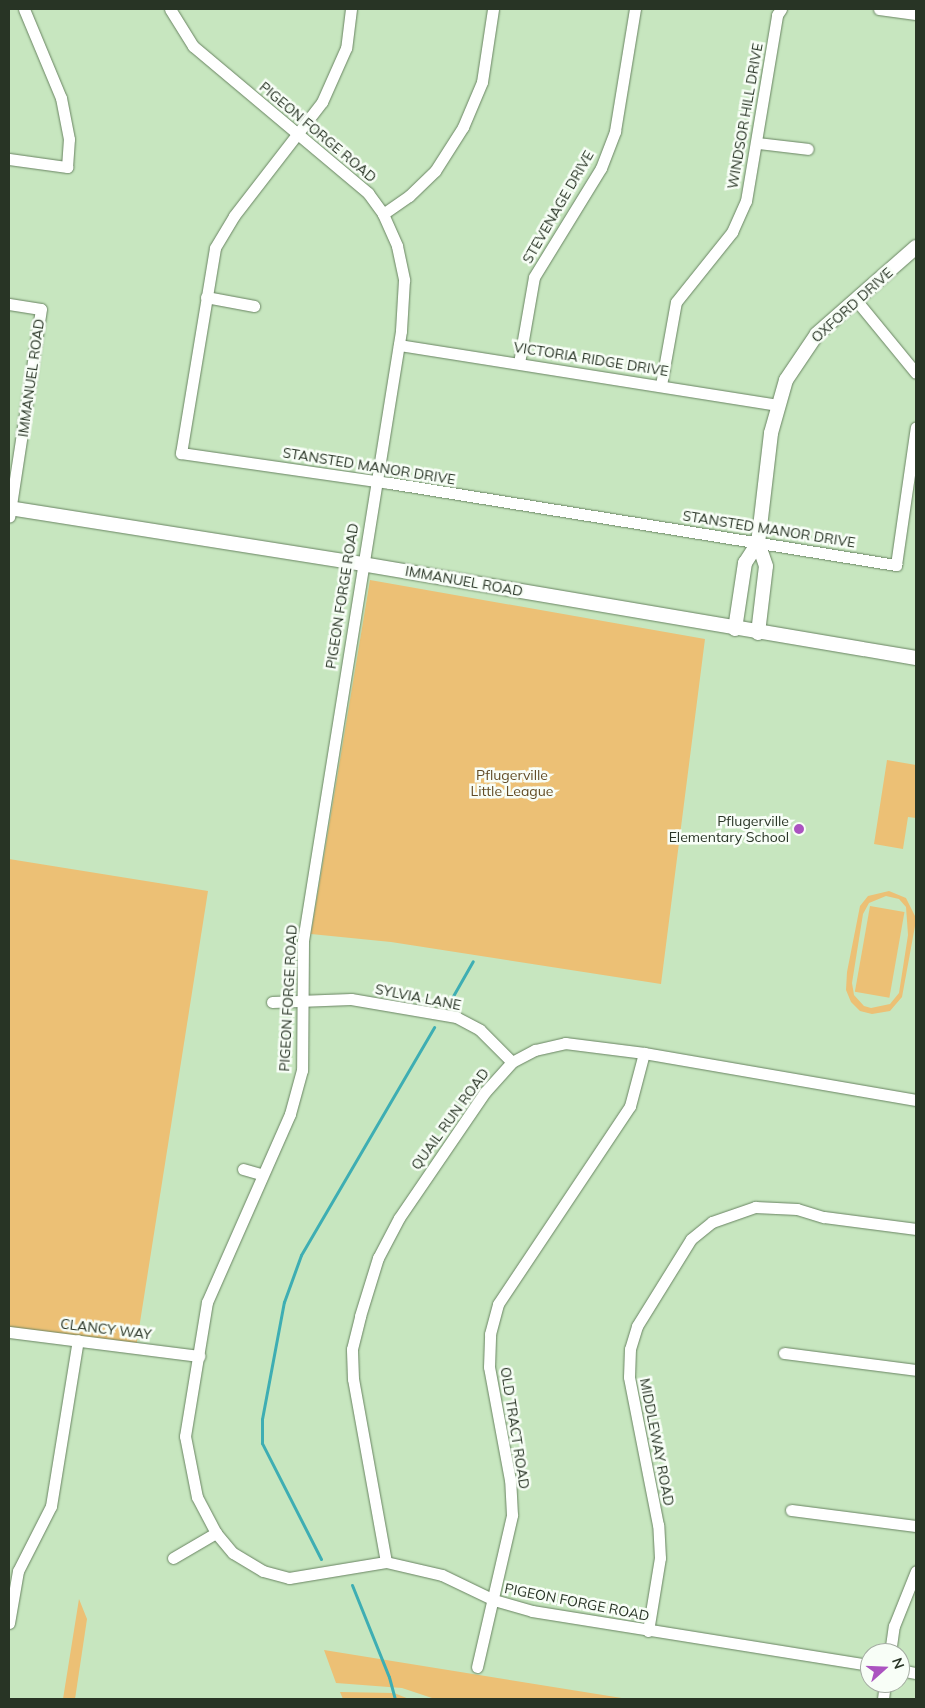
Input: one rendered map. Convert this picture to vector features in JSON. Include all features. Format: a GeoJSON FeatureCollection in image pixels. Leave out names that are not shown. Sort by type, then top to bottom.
{"type":"FeatureCollection","features":[{"type":"Feature","properties":{"kind":"street"},"geometry":{"type":"LineString","coordinates":[[9,159],[67,166],[69,139],[61,98],[24,9]]}},
{"type":"Feature","properties":{"kind":"street","name":"PIGEON FORGE ROAD"},"geometry":{"type":"LineString","coordinates":[[170,9],[193,46],[351,176],[383,214],[397,246],[404,280],[399,344],[362,564],[304,941],[302,1070],[290,1114],[261,1174],[207,1302],[185,1436],[197,1497],[216,1534],[234,1553],[263,1571],[289,1578],[386,1562],[442,1575],[494,1600],[532,1611],[860,1663]]}},
{"type":"Feature","properties":{"kind":"street","name":"STANSTED MANOR DRIVE"},"geometry":{"type":"LineString","coordinates":[[351,9],[346,48],[334,78],[300,133],[234,216],[215,248],[181,453],[376,481],[896,565],[916,427]]}},
{"type":"Feature","properties":{"kind":"street"},"geometry":{"type":"LineString","coordinates":[[383,214],[409,196],[435,171],[463,127],[482,82],[493,9]]}},
{"type":"Feature","properties":{"kind":"street","name":"STEVENAGE DRIVE"},"geometry":{"type":"LineString","coordinates":[[519,363],[534,277],[601,168],[615,131],[635,9]]}},
{"type":"Feature","properties":{"kind":"street","name":"WINDSOR HILL DRIVE"},"geometry":{"type":"LineString","coordinates":[[661,385],[676,302],[732,232],[740,216],[758,143],[777,14],[781,9]]}},
{"type":"Feature","properties":{"kind":"street"},"geometry":{"type":"LineString","coordinates":[[879,9],[916,14]]}},
{"type":"Feature","properties":{"kind":"street"},"geometry":{"type":"LineString","coordinates":[[758,143],[808,149]]}},
{"type":"Feature","properties":{"kind":"street","name":"OXFORD DRIVE"},"geometry":{"type":"LineString","coordinates":[[758,543],[777,405],[786,380],[805,348],[916,246]]}},
{"type":"Feature","properties":{"kind":"street"},"geometry":{"type":"LineString","coordinates":[[206,297],[254,306]]}},
{"type":"Feature","properties":{"kind":"street"},"geometry":{"type":"LineString","coordinates":[[856,300],[916,373]]}},
{"type":"Feature","properties":{"kind":"street","name":"IMMANUEL ROAD"},"geometry":{"type":"LineString","coordinates":[[9,304],[41,309],[9,511],[362,564],[758,633],[916,658]]}},
{"type":"Feature","properties":{"kind":"street","name":"VICTORIA RIDGE DRIVE"},"geometry":{"type":"LineString","coordinates":[[399,344],[777,405]]}},
{"type":"Feature","properties":{"kind":"street"},"geometry":{"type":"LineString","coordinates":[[735,629],[745,563],[758,543]]}},
{"type":"Feature","properties":{"kind":"street"},"geometry":{"type":"LineString","coordinates":[[758,543],[766,566],[758,633]]}},
{"type":"Feature","properties":{"kind":"street","name":"SYLVIA LANE"},"geometry":{"type":"LineString","coordinates":[[272,1002],[304,999],[350,1000],[456,1017],[480,1030],[512,1062]]}},
{"type":"Feature","properties":{"kind":"street","name":"QUAIL RUN ROAD"},"geometry":{"type":"LineString","coordinates":[[386,1562],[353,1379],[352,1349],[360,1316],[378,1258],[399,1218],[485,1092],[512,1062],[535,1050],[565,1043],[644,1053],[916,1100]]}},
{"type":"Feature","properties":{"kind":"street","name":"OLD TRACT ROAD"},"geometry":{"type":"LineString","coordinates":[[477,1667],[512,1516],[510,1480],[489,1367],[490,1334],[498,1304],[630,1106],[644,1053]]}},
{"type":"Feature","properties":{"kind":"street"},"geometry":{"type":"LineString","coordinates":[[243,1168],[261,1174]]}},
{"type":"Feature","properties":{"kind":"street","name":"MIDDLEWAY ROAD"},"geometry":{"type":"LineString","coordinates":[[648,1631],[660,1558],[659,1542],[629,1377],[630,1350],[637,1326],[692,1239],[712,1222],[755,1207],[797,1209],[824,1217],[916,1229]]}},
{"type":"Feature","properties":{"kind":"street","name":"CLANCY WAY"},"geometry":{"type":"LineString","coordinates":[[9,1332],[199,1356]]}},
{"type":"Feature","properties":{"kind":"street"},"geometry":{"type":"LineString","coordinates":[[9,1623],[18,1570],[51,1506],[78,1340]]}},
{"type":"Feature","properties":{"kind":"street"},"geometry":{"type":"LineString","coordinates":[[784,1353],[916,1370]]}},
{"type":"Feature","properties":{"kind":"street"},"geometry":{"type":"LineString","coordinates":[[791,1510],[916,1526]]}},
{"type":"Feature","properties":{"kind":"street"},"geometry":{"type":"LineString","coordinates":[[173,1558],[216,1534]]}},
{"type":"Feature","properties":{"kind":"street"},"geometry":{"type":"LineString","coordinates":[[891,1643],[894,1626],[916,1571]]}},
{"type":"Feature","properties":{"kind":"green space","name":"Pflugerville Little League"},"geometry":{"type":"Polygon","coordinates":[[[370,580],[705,639],[661,984],[391,942],[311,934],[370,580]]]}},
{"type":"Feature","properties":{"kind":"green space"},"geometry":{"type":"Polygon","coordinates":[[[887,760],[916,765],[916,818],[908,817],[903,849],[874,844],[887,760]]]}},
{"type":"Feature","properties":{"kind":"green space"},"geometry":{"type":"Polygon","coordinates":[[[9,859],[208,891],[135,1354],[9,1327],[9,859]]]}},
{"type":"Feature","properties":{"kind":"green space"},"geometry":{"type":"Polygon","coordinates":[[[889,891],[906,898],[915,916],[915,926],[902,997],[890,1011],[872,1014],[860,1011],[851,1002],[846,990],[847,972],[860,906],[868,896],[889,891]],[[886,896],[869,903],[863,914],[852,983],[854,995],[864,1006],[871,1008],[890,1004],[899,993],[908,935],[906,907],[899,899],[886,896]]]}},
{"type":"Feature","properties":{"kind":"green space"},"geometry":{"type":"Polygon","coordinates":[[[870,906],[904,912],[889,998],[855,992],[870,906]]]}},
{"type":"Feature","properties":{"kind":"green space"},"geometry":{"type":"Polygon","coordinates":[[[79,1599],[87,1619],[75,1699],[63,1699],[79,1599]]]}},
{"type":"Feature","properties":{"kind":"green space"},"geometry":{"type":"Polygon","coordinates":[[[324,1650],[628,1699],[435,1699],[402,1688],[336,1683],[324,1650]]]}},
{"type":"Feature","properties":{"kind":"green space"},"geometry":{"type":"Polygon","coordinates":[[[340,1692],[394,1693],[409,1699],[343,1699],[340,1692]]]}},
{"type":"Feature","properties":{"kind":"waterway"},"geometry":{"type":"LineString","coordinates":[[449,1003],[473,961]]}},
{"type":"Feature","properties":{"kind":"waterway"},"geometry":{"type":"LineString","coordinates":[[321,1559],[262,1443],[262,1419],[284,1302],[301,1255],[434,1027]]}},
{"type":"Feature","properties":{"kind":"waterway"},"geometry":{"type":"LineString","coordinates":[[352,1585],[389,1677],[395,1699]]}},
{"type":"Feature","properties":{"kind":"place","name":"Pflugerville Elementary School"},"geometry":{"type":"Point","coordinates":[799,829]}}]}
